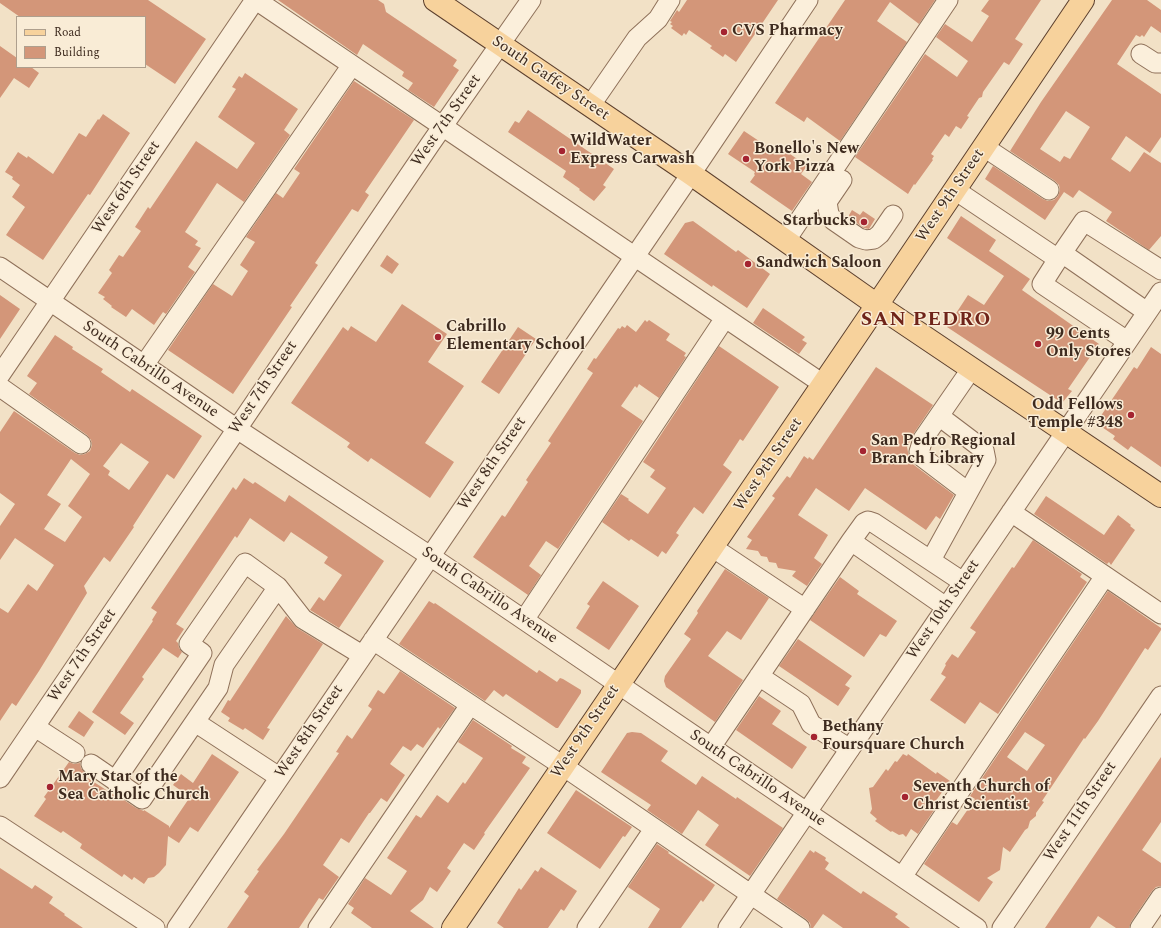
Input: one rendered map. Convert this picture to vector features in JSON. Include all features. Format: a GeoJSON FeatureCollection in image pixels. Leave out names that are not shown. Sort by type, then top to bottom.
{"type":"FeatureCollection","features":[{"type":"Feature","properties":{"kind":"main road","name":"South Gaffey Street"},"geometry":{"type":"LineString","coordinates":[[435,0],[691,174],[877,305],[1161,496]]}},
{"type":"Feature","properties":{"kind":"main road","name":"West 9th Street"},"geometry":{"type":"LineString","coordinates":[[453,928],[955,190],[1081,1]]}},
{"type":"Feature","properties":{"kind":"street"},"geometry":{"type":"LineString","coordinates":[[255,0],[823,384]]}},
{"type":"Feature","properties":{"kind":"street","name":"West 6th Street"},"geometry":{"type":"LineString","coordinates":[[0,375],[255,0]]}},
{"type":"Feature","properties":{"kind":"street","name":"West 7th Street"},"geometry":{"type":"LineString","coordinates":[[0,778],[531,0]]}},
{"type":"Feature","properties":{"kind":"street"},"geometry":{"type":"LineString","coordinates":[[590,106],[637,38],[658,19],[670,0]]}},
{"type":"Feature","properties":{"kind":"street","name":"West 8th Street"},"geometry":{"type":"LineString","coordinates":[[177,928],[635,257],[808,0]]}},
{"type":"Feature","properties":{"kind":"street"},"geometry":{"type":"LineString","coordinates":[[786,240],[948,0]]}},
{"type":"Feature","properties":{"kind":"street"},"geometry":{"type":"LineString","coordinates":[[1141,54],[1155,63],[1161,63]]}},
{"type":"Feature","properties":{"kind":"street"},"geometry":{"type":"LineString","coordinates":[[144,364],[352,65]]}},
{"type":"Feature","properties":{"kind":"street"},"geometry":{"type":"LineString","coordinates":[[984,147],[1049,190]]}},
{"type":"Feature","properties":{"kind":"street"},"geometry":{"type":"LineString","coordinates":[[842,180],[827,202],[829,214],[833,220],[859,238],[874,240],[893,215]]}},
{"type":"Feature","properties":{"kind":"street"},"geometry":{"type":"LineString","coordinates":[[955,190],[1147,312]]}},
{"type":"Feature","properties":{"kind":"street"},"geometry":{"type":"LineString","coordinates":[[1127,341],[1042,284],[1084,221],[1161,270]]}},
{"type":"Feature","properties":{"kind":"street","name":"South Cabrillo Avenue"},"geometry":{"type":"LineString","coordinates":[[0,267],[237,429],[430,556],[977,928]]}},
{"type":"Feature","properties":{"kind":"street","name":"West 10th Street"},"geometry":{"type":"LineString","coordinates":[[728,928],[1161,292]]}},
{"type":"Feature","properties":{"kind":"street"},"geometry":{"type":"LineString","coordinates":[[524,620],[725,318]]}},
{"type":"Feature","properties":{"kind":"street"},"geometry":{"type":"LineString","coordinates":[[968,492],[920,454],[920,445],[972,368]]}},
{"type":"Feature","properties":{"kind":"street"},"geometry":{"type":"LineString","coordinates":[[0,387],[81,444]]}},
{"type":"Feature","properties":{"kind":"street"},"geometry":{"type":"LineString","coordinates":[[931,560],[986,460],[986,452],[982,448],[939,416]]}},
{"type":"Feature","properties":{"kind":"street"},"geometry":{"type":"LineString","coordinates":[[1011,512],[1161,614]]}},
{"type":"Feature","properties":{"kind":"street"},"geometry":{"type":"LineString","coordinates":[[711,747],[864,523],[868,521],[874,523],[963,582]]}},
{"type":"Feature","properties":{"kind":"street"},"geometry":{"type":"LineString","coordinates":[[851,541],[946,607]]}},
{"type":"Feature","properties":{"kind":"street"},"geometry":{"type":"LineString","coordinates":[[712,547],[805,609]]}},
{"type":"Feature","properties":{"kind":"street"},"geometry":{"type":"LineString","coordinates":[[115,781],[202,653],[189,644],[245,563],[278,587],[303,618],[362,655]]}},
{"type":"Feature","properties":{"kind":"street"},"geometry":{"type":"LineString","coordinates":[[902,877],[1105,576]]}},
{"type":"Feature","properties":{"kind":"street"},"geometry":{"type":"LineString","coordinates":[[91,764],[142,799],[218,688],[224,664],[278,587]]}},
{"type":"Feature","properties":{"kind":"street"},"geometry":{"type":"LineString","coordinates":[[373,640],[563,766],[800,928]]}},
{"type":"Feature","properties":{"kind":"street"},"geometry":{"type":"LineString","coordinates":[[759,676],[801,704],[811,724],[850,749]]}},
{"type":"Feature","properties":{"kind":"street","name":"West 11th Street"},"geometry":{"type":"LineString","coordinates":[[1002,928],[1161,696]]}},
{"type":"Feature","properties":{"kind":"street"},"geometry":{"type":"LineString","coordinates":[[318,928],[470,704]]}},
{"type":"Feature","properties":{"kind":"street"},"geometry":{"type":"LineString","coordinates":[[195,722],[279,777]]}},
{"type":"Feature","properties":{"kind":"street"},"geometry":{"type":"LineString","coordinates":[[35,727],[75,753]]}},
{"type":"Feature","properties":{"kind":"street"},"geometry":{"type":"LineString","coordinates":[[0,826],[155,928]]}},
{"type":"Feature","properties":{"kind":"street"},"geometry":{"type":"LineString","coordinates":[[587,928],[654,829]]}},
{"type":"Feature","properties":{"kind":"street"},"geometry":{"type":"LineString","coordinates":[[1140,928],[1161,897]]}},
{"type":"Feature","properties":{"kind":"building"},"geometry":{"type":"Polygon","coordinates":[[[0,0],[148,0],[206,39],[175,84],[146,65],[146,16],[19,16],[0,3],[0,0]]]}},
{"type":"Feature","properties":{"kind":"building"},"geometry":{"type":"Polygon","coordinates":[[[278,0],[378,0],[384,4],[386,12],[457,60],[453,66],[459,70],[434,107],[408,90],[413,83],[402,76],[404,72],[363,44],[357,55],[278,0]]]}},
{"type":"Feature","properties":{"kind":"building","name":"CVS Pharmacy"},"geometry":{"type":"Polygon","coordinates":[[[687,0],[778,0],[736,62],[725,54],[723,57],[710,48],[712,46],[689,30],[686,35],[684,33],[682,36],[671,28],[673,26],[670,24],[672,22],[670,21],[677,10],[679,12],[687,0]]]}},
{"type":"Feature","properties":{"kind":"building"},"geometry":{"type":"Polygon","coordinates":[[[845,0],[935,0],[919,24],[890,2],[877,21],[907,42],[840,141],[807,117],[804,122],[775,103],[845,0]]]}},
{"type":"Feature","properties":{"kind":"building"},"geometry":{"type":"Polygon","coordinates":[[[989,0],[1041,0],[1015,39],[1023,44],[1009,65],[1004,62],[983,92],[982,97],[979,98],[967,116],[969,117],[961,129],[956,126],[949,137],[945,134],[931,154],[934,156],[932,159],[933,160],[908,194],[855,157],[925,54],[957,77],[968,61],[936,37],[945,24],[972,42],[989,16],[981,11],[989,0]]]}},
{"type":"Feature","properties":{"kind":"building"},"geometry":{"type":"Polygon","coordinates":[[[1112,0],[1147,0],[1161,10],[1161,33],[1151,26],[1144,37],[1142,35],[1140,37],[1136,35],[1117,64],[1161,94],[1161,137],[1150,153],[1126,136],[1111,159],[1130,172],[1144,152],[1161,163],[1161,236],[1149,250],[1106,221],[1112,212],[1079,190],[1073,198],[1064,192],[1045,220],[985,179],[993,166],[1043,199],[1048,201],[1054,200],[1058,196],[1060,190],[1059,185],[1055,181],[1010,151],[1041,102],[1112,0]],[[1066,111],[1040,149],[1060,162],[1064,156],[1070,159],[1090,127],[1066,111]]]}},
{"type":"Feature","properties":{"kind":"building"},"geometry":{"type":"Polygon","coordinates":[[[0,46],[16,57],[16,68],[32,68],[39,73],[29,88],[14,78],[0,98],[0,46]]]}},
{"type":"Feature","properties":{"kind":"building"},"geometry":{"type":"Polygon","coordinates":[[[245,73],[298,109],[284,130],[290,135],[244,202],[217,183],[185,232],[198,241],[195,245],[201,248],[188,267],[195,272],[166,314],[163,312],[154,325],[132,309],[126,317],[111,307],[112,306],[103,299],[105,297],[98,293],[112,273],[109,270],[119,255],[123,257],[141,231],[135,227],[148,207],[150,209],[196,141],[237,169],[255,143],[218,117],[236,89],[232,87],[239,76],[242,78],[245,73]]]}},
{"type":"Feature","properties":{"kind":"building"},"geometry":{"type":"Polygon","coordinates":[[[354,81],[414,120],[365,192],[369,195],[358,212],[352,209],[315,263],[318,265],[290,306],[292,307],[233,394],[168,350],[213,284],[232,296],[248,271],[240,265],[255,242],[246,237],[276,193],[283,198],[300,173],[294,169],[354,81]]]}},
{"type":"Feature","properties":{"kind":"building","name":"WildWater Express Carwash"},"geometry":{"type":"Polygon","coordinates":[[[528,110],[614,169],[603,185],[606,187],[594,201],[563,177],[566,171],[508,132],[515,121],[519,123],[528,110]]]}},
{"type":"Feature","properties":{"kind":"building"},"geometry":{"type":"Polygon","coordinates":[[[103,114],[130,133],[90,195],[88,194],[43,260],[6,235],[25,207],[12,197],[20,185],[12,179],[13,177],[5,172],[18,152],[27,158],[28,156],[53,174],[79,133],[86,137],[103,114]]]}},
{"type":"Feature","properties":{"kind":"building"},"geometry":{"type":"Polygon","coordinates":[[[744,131],[771,149],[776,144],[807,166],[801,174],[812,182],[792,211],[750,182],[755,175],[755,172],[728,154],[744,131]]]}},
{"type":"Feature","properties":{"kind":"building"},"geometry":{"type":"Polygon","coordinates":[[[852,210],[860,215],[863,211],[875,219],[869,229],[864,228],[848,217],[852,210]]]}},
{"type":"Feature","properties":{"kind":"building"},"geometry":{"type":"Polygon","coordinates":[[[961,216],[996,240],[989,251],[1030,279],[1022,290],[1099,344],[1068,389],[1072,391],[1062,403],[947,327],[968,295],[984,305],[1004,276],[947,238],[961,216]]]}},
{"type":"Feature","properties":{"kind":"building"},"geometry":{"type":"Polygon","coordinates":[[[693,221],[736,252],[738,250],[770,274],[747,308],[713,285],[712,287],[664,254],[685,223],[693,221]]]}},
{"type":"Feature","properties":{"kind":"building"},"geometry":{"type":"Polygon","coordinates":[[[387,255],[399,264],[392,274],[380,266],[387,255]]]}},
{"type":"Feature","properties":{"kind":"building"},"geometry":{"type":"Polygon","coordinates":[[[0,295],[20,309],[0,339],[0,295]]]}},
{"type":"Feature","properties":{"kind":"building"},"geometry":{"type":"Polygon","coordinates":[[[402,304],[447,334],[428,362],[464,386],[425,443],[454,462],[430,498],[371,458],[368,462],[347,447],[350,443],[291,403],[343,327],[348,331],[351,326],[376,342],[402,304]]]}},
{"type":"Feature","properties":{"kind":"building"},"geometry":{"type":"Polygon","coordinates":[[[763,308],[805,337],[802,340],[807,343],[799,354],[753,323],[763,308]]]}},
{"type":"Feature","properties":{"kind":"building"},"geometry":{"type":"Polygon","coordinates":[[[645,320],[647,322],[649,320],[670,334],[666,340],[686,353],[684,356],[686,357],[659,398],[639,384],[637,388],[635,386],[621,406],[643,421],[558,549],[546,541],[529,566],[541,575],[528,595],[473,557],[502,515],[505,517],[528,482],[526,480],[551,443],[548,441],[593,373],[587,369],[594,358],[596,359],[618,328],[620,329],[622,326],[625,328],[627,325],[636,332],[645,320]]]}},
{"type":"Feature","properties":{"kind":"building"},"geometry":{"type":"Polygon","coordinates":[[[518,327],[536,339],[499,394],[481,382],[518,327]]]}},
{"type":"Feature","properties":{"kind":"building"},"geometry":{"type":"Polygon","coordinates":[[[55,335],[73,347],[72,349],[103,369],[101,372],[130,392],[132,389],[202,436],[174,479],[167,474],[110,562],[104,557],[84,586],[87,593],[39,671],[16,706],[12,703],[0,721],[0,608],[8,613],[28,584],[37,591],[54,565],[15,538],[0,560],[0,526],[15,504],[0,493],[0,432],[14,411],[75,453],[80,455],[85,454],[90,451],[92,445],[91,440],[87,435],[29,394],[37,383],[27,376],[55,335]],[[121,443],[103,466],[110,471],[108,475],[129,490],[149,462],[121,443]],[[71,459],[47,495],[61,504],[44,529],[65,542],[82,517],[68,506],[90,474],[71,459]]]}},
{"type":"Feature","properties":{"kind":"building"},"geometry":{"type":"Polygon","coordinates":[[[719,346],[779,387],[743,441],[740,439],[723,465],[732,472],[703,514],[694,507],[676,533],[679,535],[666,554],[662,551],[658,557],[631,539],[629,541],[602,522],[621,494],[648,514],[666,488],[650,477],[655,470],[643,462],[719,346]]]}},
{"type":"Feature","properties":{"kind":"building","name":"Odd Fellows Temple #348"},"geometry":{"type":"Polygon","coordinates":[[[1151,347],[1161,354],[1161,467],[1131,446],[1128,450],[1113,439],[1115,436],[1096,423],[1134,367],[1137,369],[1151,347]]]}},
{"type":"Feature","properties":{"kind":"building","name":"San Pedro Regional Branch Library"},"geometry":{"type":"Polygon","coordinates":[[[876,367],[933,405],[914,433],[907,447],[910,462],[954,495],[940,519],[936,516],[926,530],[865,488],[849,511],[816,488],[798,515],[828,535],[814,558],[822,564],[807,586],[792,576],[796,571],[778,568],[776,563],[769,562],[767,557],[761,556],[758,551],[746,549],[752,540],[747,537],[775,498],[772,496],[787,476],[790,478],[804,456],[813,460],[876,367]]]}},
{"type":"Feature","properties":{"kind":"building"},"geometry":{"type":"Polygon","coordinates":[[[244,478],[253,484],[255,482],[285,502],[289,495],[384,561],[339,628],[310,610],[319,597],[324,601],[342,575],[324,563],[328,557],[291,532],[284,542],[250,518],[237,538],[235,536],[176,624],[184,629],[176,641],[182,652],[178,658],[163,648],[142,677],[144,679],[120,713],[134,723],[125,735],[92,712],[153,621],[152,620],[157,612],[151,608],[233,487],[236,490],[244,478]]]}},
{"type":"Feature","properties":{"kind":"building"},"geometry":{"type":"Polygon","coordinates":[[[1046,496],[1104,535],[1118,515],[1135,530],[1111,565],[1109,562],[1107,564],[1034,514],[1046,496]]]}},
{"type":"Feature","properties":{"kind":"building"},"geometry":{"type":"Polygon","coordinates":[[[1033,540],[1082,574],[1080,577],[1087,582],[998,714],[980,702],[965,724],[930,700],[946,677],[941,674],[946,665],[945,664],[952,654],[958,658],[976,632],[970,628],[1012,567],[1014,568],[1033,540]]]}},
{"type":"Feature","properties":{"kind":"building"},"geometry":{"type":"Polygon","coordinates":[[[725,569],[769,598],[741,640],[727,631],[708,656],[743,680],[715,722],[666,687],[664,681],[665,676],[691,639],[684,634],[698,613],[697,611],[725,569]]]}},
{"type":"Feature","properties":{"kind":"building"},"geometry":{"type":"Polygon","coordinates":[[[840,577],[859,591],[857,594],[897,621],[886,637],[880,634],[864,657],[810,620],[840,577]]]}},
{"type":"Feature","properties":{"kind":"building"},"geometry":{"type":"Polygon","coordinates":[[[603,581],[639,606],[609,650],[576,628],[590,606],[587,604],[603,581]]]}},
{"type":"Feature","properties":{"kind":"building"},"geometry":{"type":"Polygon","coordinates":[[[1108,591],[1161,628],[1148,650],[1145,648],[1098,721],[1085,739],[1084,738],[1042,801],[1044,802],[1036,813],[1036,816],[1030,821],[1028,828],[1010,852],[1003,847],[1000,870],[987,878],[993,882],[979,902],[924,864],[952,822],[957,825],[975,799],[970,796],[1108,591]],[[1025,732],[1007,757],[1027,771],[1045,745],[1025,732]]]}},
{"type":"Feature","properties":{"kind":"building"},"geometry":{"type":"Polygon","coordinates":[[[429,601],[434,604],[435,603],[537,673],[539,670],[557,682],[560,678],[563,679],[581,690],[581,693],[558,728],[506,694],[503,697],[494,690],[485,701],[399,644],[429,601]]]}},
{"type":"Feature","properties":{"kind":"building"},"geometry":{"type":"Polygon","coordinates":[[[286,616],[297,628],[323,644],[267,728],[270,729],[263,740],[245,728],[243,730],[228,721],[230,718],[221,712],[228,700],[230,701],[286,616]]]}},
{"type":"Feature","properties":{"kind":"building"},"geometry":{"type":"Polygon","coordinates":[[[798,639],[852,676],[845,685],[850,688],[838,706],[779,666],[798,639]]]}},
{"type":"Feature","properties":{"kind":"building"},"geometry":{"type":"Polygon","coordinates":[[[400,671],[455,708],[440,729],[438,727],[423,748],[417,744],[411,751],[403,746],[390,764],[405,775],[387,802],[381,798],[349,843],[341,838],[323,865],[339,877],[323,900],[319,898],[299,928],[227,928],[249,896],[244,892],[259,871],[257,870],[284,834],[339,753],[336,752],[347,735],[352,739],[372,709],[368,706],[378,690],[384,694],[400,671]]]}},
{"type":"Feature","properties":{"kind":"building"},"geometry":{"type":"Polygon","coordinates":[[[759,696],[781,711],[772,724],[807,747],[792,769],[736,730],[759,696]]]}},
{"type":"Feature","properties":{"kind":"building"},"geometry":{"type":"Polygon","coordinates":[[[79,711],[94,722],[84,737],[68,727],[79,711]]]}},
{"type":"Feature","properties":{"kind":"building"},"geometry":{"type":"Polygon","coordinates":[[[473,720],[512,746],[511,748],[526,757],[522,763],[530,768],[484,833],[485,834],[474,850],[464,843],[447,868],[451,871],[437,892],[430,887],[423,900],[410,911],[434,928],[372,928],[351,913],[354,908],[348,904],[365,878],[391,895],[407,871],[387,858],[416,815],[421,818],[437,795],[448,803],[463,782],[465,784],[483,758],[458,742],[473,720]]]}},
{"type":"Feature","properties":{"kind":"building"},"geometry":{"type":"Polygon","coordinates":[[[627,733],[641,733],[668,751],[661,761],[696,785],[702,776],[736,799],[737,797],[783,828],[750,876],[705,845],[719,825],[698,810],[682,834],[647,810],[651,805],[601,772],[627,733]]]}},
{"type":"Feature","properties":{"kind":"building"},"geometry":{"type":"Polygon","coordinates":[[[212,754],[239,772],[198,832],[190,827],[179,843],[168,836],[166,865],[154,877],[148,878],[144,884],[134,877],[132,880],[124,874],[122,877],[80,848],[82,844],[63,831],[61,833],[34,816],[46,799],[44,797],[69,762],[74,764],[80,763],[81,768],[85,773],[83,775],[136,808],[144,810],[169,826],[169,828],[190,797],[173,785],[181,774],[193,783],[212,754]]]}},
{"type":"Feature","properties":{"kind":"building","name":"Seventh Church of Christ Scientist"},"geometry":{"type":"Polygon","coordinates":[[[903,754],[907,756],[908,754],[936,774],[937,772],[950,781],[935,802],[936,803],[932,809],[934,810],[918,834],[911,829],[906,837],[903,834],[899,835],[892,831],[891,832],[875,821],[877,819],[870,813],[872,809],[869,788],[873,787],[886,769],[888,771],[895,761],[897,762],[903,754]]]}},
{"type":"Feature","properties":{"kind":"building"},"geometry":{"type":"Polygon","coordinates":[[[1161,757],[1161,822],[1142,850],[1161,863],[1161,886],[1156,887],[1152,891],[1131,922],[1129,928],[1116,928],[1098,916],[1090,928],[1045,928],[1161,757]]]}},
{"type":"Feature","properties":{"kind":"building"},"geometry":{"type":"Polygon","coordinates":[[[576,790],[632,827],[625,837],[623,836],[600,869],[547,833],[576,790]]]}},
{"type":"Feature","properties":{"kind":"building"},"geometry":{"type":"Polygon","coordinates":[[[657,844],[715,885],[703,902],[701,900],[681,928],[648,928],[660,909],[628,887],[657,844]]]}},
{"type":"Feature","properties":{"kind":"building"},"geometry":{"type":"Polygon","coordinates":[[[810,850],[814,853],[815,851],[826,858],[825,860],[829,863],[825,869],[861,894],[863,891],[898,914],[895,917],[910,928],[843,928],[823,914],[813,928],[811,928],[810,923],[806,919],[777,899],[810,850]]]}},
{"type":"Feature","properties":{"kind":"building"},"geometry":{"type":"Polygon","coordinates":[[[541,867],[577,891],[564,911],[561,909],[548,928],[504,928],[497,923],[519,888],[521,890],[535,870],[538,872],[541,867]]]}},
{"type":"Feature","properties":{"kind":"building"},"geometry":{"type":"Polygon","coordinates":[[[0,868],[32,889],[35,885],[53,897],[49,903],[83,928],[0,928],[0,868]]]}},
{"type":"Feature","properties":{"kind":"place","name":"CVS Pharmacy"},"geometry":{"type":"Point","coordinates":[724,32]}},
{"type":"Feature","properties":{"kind":"place","name":"WildWater Express Carwash"},"geometry":{"type":"Point","coordinates":[562,151]}},
{"type":"Feature","properties":{"kind":"place","name":"Bonello's New York Pizza"},"geometry":{"type":"Point","coordinates":[746,159]}},
{"type":"Feature","properties":{"kind":"place","name":"Starbucks"},"geometry":{"type":"Point","coordinates":[864,222]}},
{"type":"Feature","properties":{"kind":"place","name":"Sandwich Saloon"},"geometry":{"type":"Point","coordinates":[748,264]}},
{"type":"Feature","properties":{"kind":"place","name":"Cabrillo Elementary School"},"geometry":{"type":"Point","coordinates":[438,337]}},
{"type":"Feature","properties":{"kind":"place","name":"99 Cents Only Stores"},"geometry":{"type":"Point","coordinates":[1038,344]}},
{"type":"Feature","properties":{"kind":"place","name":"Odd Fellows Temple #348"},"geometry":{"type":"Point","coordinates":[1131,415]}},
{"type":"Feature","properties":{"kind":"place","name":"San Pedro Regional Branch Library"},"geometry":{"type":"Point","coordinates":[863,451]}},
{"type":"Feature","properties":{"kind":"place","name":"Bethany Foursquare Church"},"geometry":{"type":"Point","coordinates":[814,737]}},
{"type":"Feature","properties":{"kind":"place","name":"Mary Star of the Sea Catholic Church"},"geometry":{"type":"Point","coordinates":[50,787]}},
{"type":"Feature","properties":{"kind":"place","name":"Seventh Church of Christ Scientist"},"geometry":{"type":"Point","coordinates":[905,797]}},
{"type":"Feature","properties":{"kind":"district","name":"SAN PEDRO"},"geometry":{"type":"Point","coordinates":[926,321]}}]}
